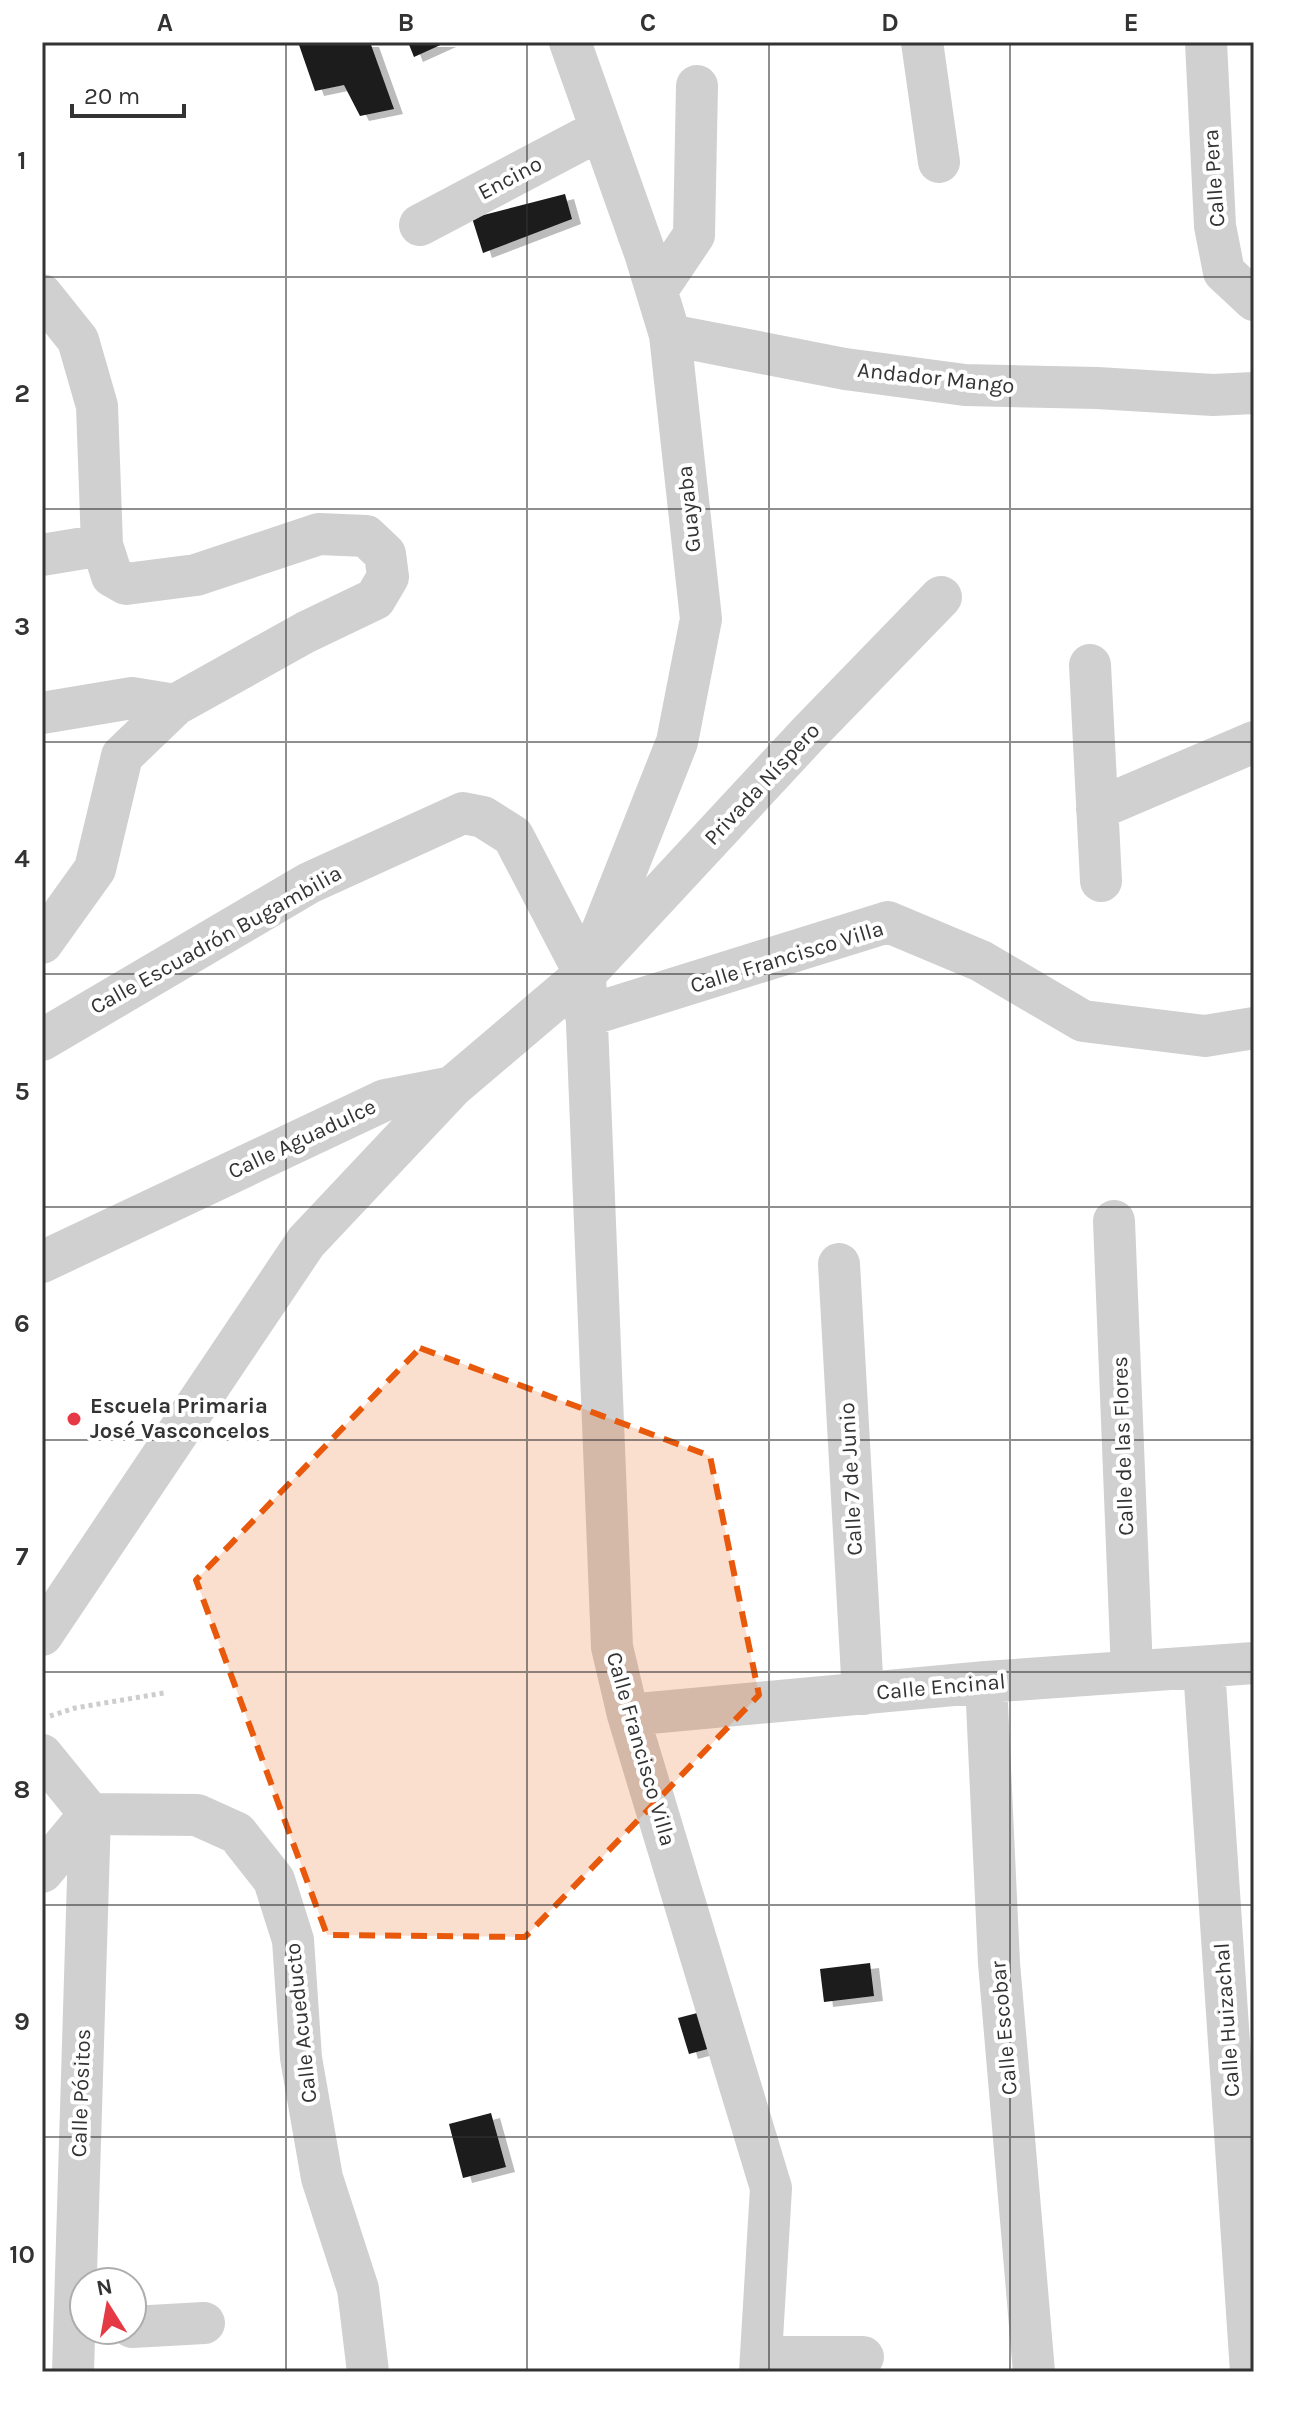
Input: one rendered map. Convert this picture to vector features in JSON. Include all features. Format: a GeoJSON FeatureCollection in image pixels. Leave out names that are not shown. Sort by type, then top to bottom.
{"type":"FeatureCollection","features":[{"type":"Feature","properties":{"kind":"street","name":"Guayaba"},"geometry":{"type":"LineString","coordinates":[[570,42],[670,335],[701,619],[677,742],[585,974]]}},
{"type":"Feature","properties":{"kind":"street"},"geometry":{"type":"LineString","coordinates":[[922,42],[939,162]]}},
{"type":"Feature","properties":{"kind":"street","name":"Calle Pera"},"geometry":{"type":"LineString","coordinates":[[1206,42],[1215,226],[1224,272],[1254,300]]}},
{"type":"Feature","properties":{"kind":"street"},"geometry":{"type":"LineString","coordinates":[[657,290],[694,235],[697,86]]}},
{"type":"Feature","properties":{"kind":"street","name":"Encino"},"geometry":{"type":"LineString","coordinates":[[420,225],[600,130]]}},
{"type":"Feature","properties":{"kind":"street"},"geometry":{"type":"LineString","coordinates":[[42,295],[60,342],[97,406],[102,545],[112,576],[126,584],[196,575],[319,534],[366,536],[385,554],[388,577],[375,599],[306,632],[175,705],[122,756],[95,869],[42,943]]}},
{"type":"Feature","properties":{"kind":"street","name":"Andador Mango"},"geometry":{"type":"LineString","coordinates":[[670,335],[845,369],[965,385],[1213,395],[1254,393]]}},
{"type":"Feature","properties":{"kind":"street"},"geometry":{"type":"LineString","coordinates":[[42,555],[102,545]]}},
{"type":"Feature","properties":{"kind":"street","name":"Privada Níspero"},"geometry":{"type":"LineString","coordinates":[[585,974],[808,734],[941,597]]}},
{"type":"Feature","properties":{"kind":"street"},"geometry":{"type":"LineString","coordinates":[[1090,665],[1101,881]]}},
{"type":"Feature","properties":{"kind":"street"},"geometry":{"type":"LineString","coordinates":[[42,713],[132,698],[175,705]]}},
{"type":"Feature","properties":{"kind":"street"},"geometry":{"type":"LineString","coordinates":[[1097,809],[1254,742]]}},
{"type":"Feature","properties":{"kind":"street","name":"Calle Escuadrón Bugambilia"},"geometry":{"type":"LineString","coordinates":[[42,1040],[309,883],[463,813],[483,817],[513,836],[585,974]]}},
{"type":"Feature","properties":{"kind":"street","name":"Calle Francisco Villa"},"geometry":{"type":"LineString","coordinates":[[586,1016],[888,922],[981,961],[1083,1021],[1205,1036],[1254,1028]]}},
{"type":"Feature","properties":{"kind":"street","name":"Calle Francisco Villa"},"geometry":{"type":"LineString","coordinates":[[585,974],[612,1647],[628,1715],[771,2188],[761,2365]]}},
{"type":"Feature","properties":{"kind":"street","name":"Calle Aguadulce"},"geometry":{"type":"LineString","coordinates":[[42,1262],[385,1100],[452,1087],[585,974]]}},
{"type":"Feature","properties":{"kind":"street"},"geometry":{"type":"LineString","coordinates":[[42,1635],[306,1242],[452,1087]]}},
{"type":"Feature","properties":{"kind":"street","name":"Calle de las Flores"},"geometry":{"type":"LineString","coordinates":[[1114,1221],[1132,1671]]}},
{"type":"Feature","properties":{"kind":"street","name":"Calle 7 de Junio"},"geometry":{"type":"LineString","coordinates":[[839,1264],[863,1694]]}},
{"type":"Feature","properties":{"kind":"street","name":"Calle Encinal"},"geometry":{"type":"LineString","coordinates":[[628,1715],[986,1682],[1254,1663]]}},
{"type":"Feature","properties":{"kind":"street","name":"Calle Huizachal"},"geometry":{"type":"LineString","coordinates":[[1204,1668],[1251,2372]]}},
{"type":"Feature","properties":{"kind":"street","name":"Calle Escobar"},"geometry":{"type":"LineString","coordinates":[[986,1682],[999,1963],[1034,2372]]}},
{"type":"Feature","properties":{"kind":"street"},"geometry":{"type":"LineString","coordinates":[[42,1755],[90,1814],[42,1872]]}},
{"type":"Feature","properties":{"kind":"street","name":"Calle Pósitos"},"geometry":{"type":"LineString","coordinates":[[84,2266],[90,1814]]}},
{"type":"Feature","properties":{"kind":"street","name":"Calle Acueducto"},"geometry":{"type":"LineString","coordinates":[[90,1814],[197,1815],[237,1833],[274,1880],[293,1940],[301,2058],[322,2178],[358,2289],[368,2372]]}},
{"type":"Feature","properties":{"kind":"street"},"geometry":{"type":"LineString","coordinates":[[148,2326],[204,2323]]}},
{"type":"Feature","properties":{"kind":"street","name":"Calle Pósitos"},"geometry":{"type":"LineString","coordinates":[[73,2372],[79,2346]]}},
{"type":"Feature","properties":{"kind":"street"},"geometry":{"type":"LineString","coordinates":[[761,2365],[863,2357]]}},
{"type":"Feature","properties":{"kind":"path"},"geometry":{"type":"LineString","coordinates":[[42,1720],[75,1708],[164,1693]]}},
{"type":"Feature","properties":{"kind":"highlighted area"},"geometry":{"type":"Polygon","coordinates":[[[420,1348],[710,1456],[759,1695],[525,1937],[327,1935],[196,1580],[420,1348]]]}},
{"type":"Feature","properties":{"kind":"building"},"geometry":{"type":"Polygon","coordinates":[[[298,42],[370,42],[394,109],[360,116],[344,85],[315,91],[298,42]]]}},
{"type":"Feature","properties":{"kind":"building"},"geometry":{"type":"Polygon","coordinates":[[[408,42],[447,42],[414,57],[408,42]]]}},
{"type":"Feature","properties":{"kind":"building"},"geometry":{"type":"Polygon","coordinates":[[[565,194],[572,219],[483,253],[472,218],[565,194]]]}},
{"type":"Feature","properties":{"kind":"building"},"geometry":{"type":"Polygon","coordinates":[[[870,1963],[874,1996],[824,2002],[820,1969],[870,1963]]]}},
{"type":"Feature","properties":{"kind":"building"},"geometry":{"type":"Polygon","coordinates":[[[705,2011],[715,2047],[689,2054],[678,2018],[705,2011]]]}},
{"type":"Feature","properties":{"kind":"building"},"geometry":{"type":"Polygon","coordinates":[[[491,2113],[506,2167],[463,2178],[449,2124],[491,2113]]]}},
{"type":"Feature","properties":{"kind":"place","name":"Escuela Primaria José Vasconcelos"},"geometry":{"type":"Point","coordinates":[74,1419]}}]}
